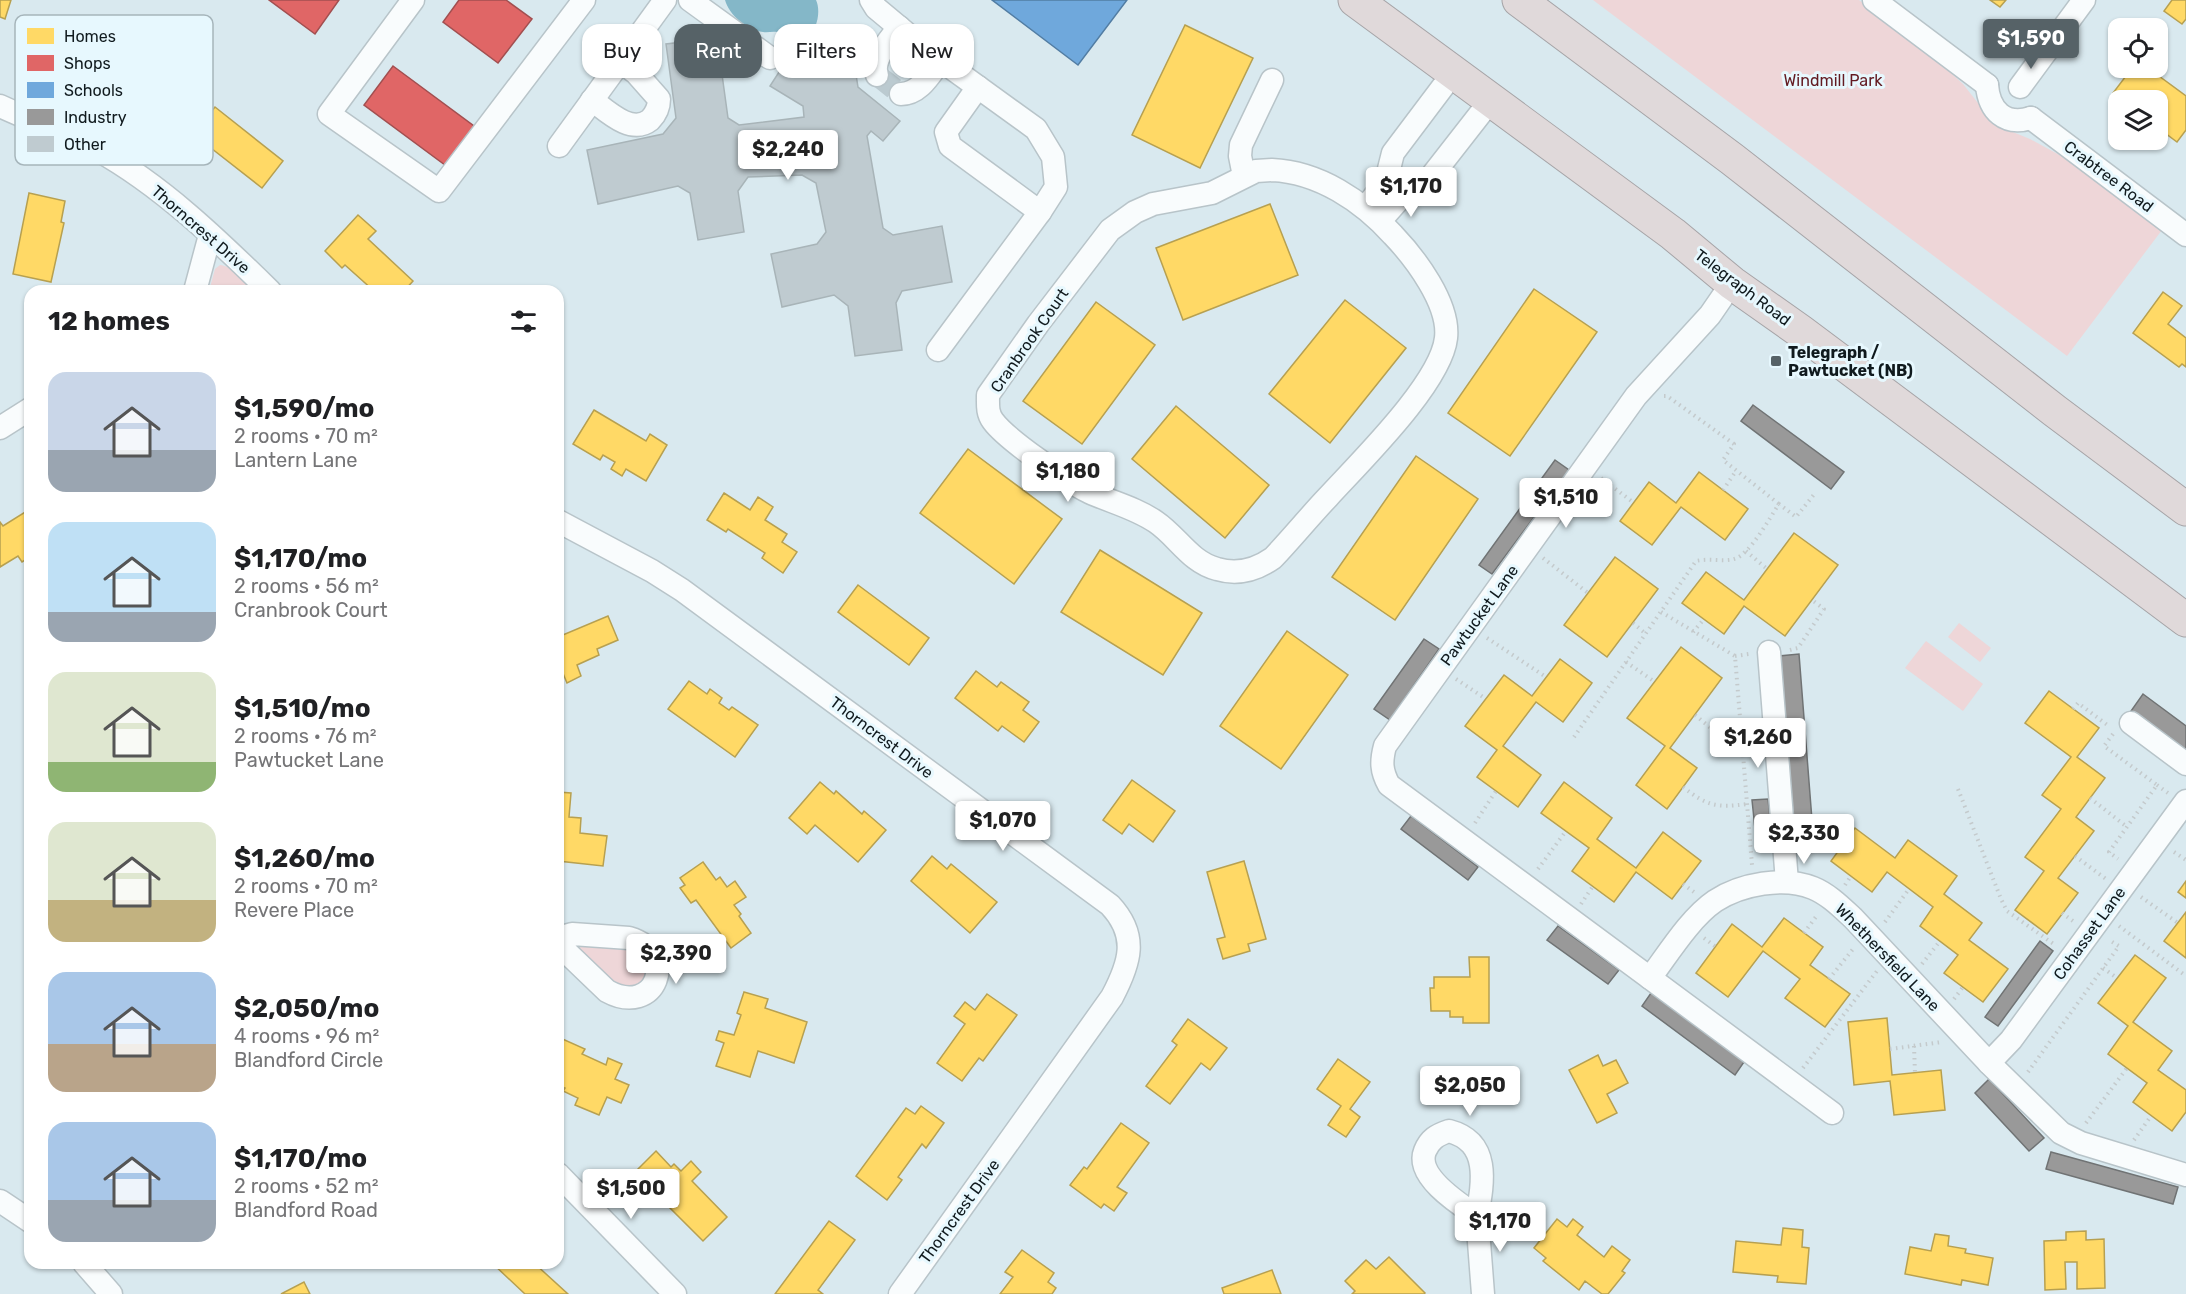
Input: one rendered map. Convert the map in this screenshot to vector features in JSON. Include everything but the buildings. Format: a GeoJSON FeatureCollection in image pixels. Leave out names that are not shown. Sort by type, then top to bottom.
{"type":"FeatureCollection","features":[{"type":"Feature","properties":{"kind":"highway","name":"Telegraph Road"},"geometry":{"type":"LineString","coordinates":[[1355,0],[1673,234],[1732,283],[1800,330],[2186,620]]}},
{"type":"Feature","properties":{"kind":"highway"},"geometry":{"type":"LineString","coordinates":[[1519,0],[1732,159],[2055,411],[2186,509]]}},
{"type":"Feature","properties":{"kind":"street"},"geometry":{"type":"LineString","coordinates":[[413,0],[329,114],[439,191],[584,0]]}},
{"type":"Feature","properties":{"kind":"street"},"geometry":{"type":"LineString","coordinates":[[647,24],[665,0]]}},
{"type":"Feature","properties":{"kind":"street"},"geometry":{"type":"LineString","coordinates":[[690,0],[770,58]]}},
{"type":"Feature","properties":{"kind":"street"},"geometry":{"type":"LineString","coordinates":[[870,0],[895,24]]}},
{"type":"Feature","properties":{"kind":"street"},"geometry":{"type":"LineString","coordinates":[[1874,0],[1988,85]]}},
{"type":"Feature","properties":{"kind":"street"},"geometry":{"type":"LineString","coordinates":[[2020,87],[2084,0]]}},
{"type":"Feature","properties":{"kind":"street"},"geometry":{"type":"LineString","coordinates":[[878,59],[890,41]]}},
{"type":"Feature","properties":{"kind":"street"},"geometry":{"type":"LineString","coordinates":[[1454,72],[1393,153],[1389,169],[1401,181],[1419,187],[1427,182],[1491,100]]}},
{"type":"Feature","properties":{"kind":"street"},"geometry":{"type":"LineString","coordinates":[[559,146],[608,78]]}},
{"type":"Feature","properties":{"kind":"street"},"geometry":{"type":"LineString","coordinates":[[592,100],[615,117],[634,125],[643,124],[652,118],[659,107],[659,99],[640,78]]}},
{"type":"Feature","properties":{"kind":"street"},"geometry":{"type":"LineString","coordinates":[[901,94],[909,94],[918,89],[927,78]]}},
{"type":"Feature","properties":{"kind":"street"},"geometry":{"type":"LineString","coordinates":[[938,350],[1056,187],[1053,157],[1036,129],[966,78]]}},
{"type":"Feature","properties":{"kind":"street"},"geometry":{"type":"LineString","coordinates":[[1244,176],[1240,156],[1242,145],[1272,80]]}},
{"type":"Feature","properties":{"kind":"street"},"geometry":{"type":"LineString","coordinates":[[2000,80],[2020,87],[2028,96],[2031,118],[2015,122],[2005,118],[1988,99],[1988,85],[2000,80]]}},
{"type":"Feature","properties":{"kind":"street"},"geometry":{"type":"LineString","coordinates":[[978,87],[946,132],[950,146],[1040,212]]}},
{"type":"Feature","properties":{"kind":"street","name":"Thorncrest Drive"},"geometry":{"type":"LineString","coordinates":[[0,106],[15,112]]}},
{"type":"Feature","properties":{"kind":"street","name":"Crabtree Road"},"geometry":{"type":"LineString","coordinates":[[2031,118],[2186,235]]}},
{"type":"Feature","properties":{"kind":"street","name":"Thorncrest Drive"},"geometry":{"type":"LineString","coordinates":[[122,165],[171,200],[264,285]]}},
{"type":"Feature","properties":{"kind":"street","name":"Cranbrook Court"},"geometry":{"type":"LineString","coordinates":[[1272,170],[1300,174],[1344,194],[1373,215],[1403,245],[1434,292],[1442,311],[1446,337],[1437,364],[1404,411],[1379,441],[1273,558],[1263,566],[1236,572],[1214,568],[1188,553],[1168,531],[1151,518],[1090,492],[1047,465],[1004,433],[993,421],[987,409],[988,395],[996,383],[1110,230],[1135,212],[1153,204],[1212,192],[1244,176],[1256,171],[1272,170]]}},
{"type":"Feature","properties":{"kind":"street"},"geometry":{"type":"LineString","coordinates":[[1373,215],[1401,181]]}},
{"type":"Feature","properties":{"kind":"street"},"geometry":{"type":"LineString","coordinates":[[197,285],[210,235]]}},
{"type":"Feature","properties":{"kind":"street","name":"Pawtucket Lane"},"geometry":{"type":"LineString","coordinates":[[1650,978],[1389,784],[1382,773],[1382,759],[1385,746],[1636,396],[1710,315],[1732,283]]}},
{"type":"Feature","properties":{"kind":"street"},"geometry":{"type":"LineString","coordinates":[[0,428],[24,413]]}},
{"type":"Feature","properties":{"kind":"street","name":"Thorncrest Drive"},"geometry":{"type":"LineString","coordinates":[[564,524],[652,571],[682,590],[1110,904],[1122,917],[1128,935],[1129,958],[1123,977],[1112,998],[900,1294]]}},
{"type":"Feature","properties":{"kind":"street"},"geometry":{"type":"LineString","coordinates":[[1769,652],[1787,882]]}},
{"type":"Feature","properties":{"kind":"street"},"geometry":{"type":"LineString","coordinates":[[2131,723],[2186,764]]}},
{"type":"Feature","properties":{"kind":"street","name":"Cohasset Lane"},"geometry":{"type":"LineString","coordinates":[[1989,1063],[2011,1040],[2186,801]]}},
{"type":"Feature","properties":{"kind":"street","name":"Whethersfield Lane"},"geometry":{"type":"LineString","coordinates":[[1650,978],[1690,927],[1715,902],[1736,890],[1761,884],[1787,882],[1812,887],[1834,901],[1853,918],[1989,1063],[2061,1133],[2081,1143],[2186,1175]]}},
{"type":"Feature","properties":{"kind":"street"},"geometry":{"type":"LineString","coordinates":[[564,936],[572,934],[637,940],[648,948],[657,962],[655,984],[645,995],[636,998],[624,999],[615,996],[564,950]]}},
{"type":"Feature","properties":{"kind":"street"},"geometry":{"type":"LineString","coordinates":[[1650,978],[1832,1113]]}},
{"type":"Feature","properties":{"kind":"street"},"geometry":{"type":"LineString","coordinates":[[564,1180],[675,1294]]}},
{"type":"Feature","properties":{"kind":"street"},"geometry":{"type":"LineString","coordinates":[[0,1201],[24,1217]]}},
{"type":"Feature","properties":{"kind":"street"},"geometry":{"type":"LineString","coordinates":[[1477,1216],[1483,1294]]}},
{"type":"Feature","properties":{"kind":"street"},"geometry":{"type":"LineString","coordinates":[[89,1269],[111,1294]]}},
{"type":"Feature","properties":{"kind":"path"},"geometry":{"type":"LineString","coordinates":[[1658,397],[1667,396],[1734,444],[1723,460],[1796,517],[1816,492]]}},
{"type":"Feature","properties":{"kind":"path"},"geometry":{"type":"LineString","coordinates":[[1722,490],[1736,471]]}},
{"type":"Feature","properties":{"kind":"path"},"geometry":{"type":"LineString","coordinates":[[1595,474],[1634,502]]}},
{"type":"Feature","properties":{"kind":"path"},"geometry":{"type":"LineString","coordinates":[[1574,737],[1696,561],[1709,558],[1735,559],[1746,551],[1779,504]]}},
{"type":"Feature","properties":{"kind":"path"},"geometry":{"type":"LineString","coordinates":[[1746,551],[1767,569]]}},
{"type":"Feature","properties":{"kind":"path"},"geometry":{"type":"LineString","coordinates":[[1537,554],[1588,592]]}},
{"type":"Feature","properties":{"kind":"path"},"geometry":{"type":"LineString","coordinates":[[1661,612],[1735,656],[1798,648],[1824,609],[1812,600]]}},
{"type":"Feature","properties":{"kind":"path"},"geometry":{"type":"LineString","coordinates":[[1693,633],[1704,619]]}},
{"type":"Feature","properties":{"kind":"path"},"geometry":{"type":"LineString","coordinates":[[1633,623],[1646,634]]}},
{"type":"Feature","properties":{"kind":"path"},"geometry":{"type":"LineString","coordinates":[[1480,633],[1546,677]]}},
{"type":"Feature","properties":{"kind":"path"},"geometry":{"type":"LineString","coordinates":[[1735,656],[1753,873]]}},
{"type":"Feature","properties":{"kind":"path"},"geometry":{"type":"LineString","coordinates":[[1626,662],[1655,682]]}},
{"type":"Feature","properties":{"kind":"path"},"geometry":{"type":"LineString","coordinates":[[1450,675],[1486,699]]}},
{"type":"Feature","properties":{"kind":"path"},"geometry":{"type":"LineString","coordinates":[[2073,709],[2078,703],[2116,730],[2104,746],[2157,785],[2109,852],[2122,863]]}},
{"type":"Feature","properties":{"kind":"path"},"geometry":{"type":"LineString","coordinates":[[1695,715],[1712,729],[1740,737]]}},
{"type":"Feature","properties":{"kind":"path"},"geometry":{"type":"LineString","coordinates":[[1683,787],[1709,805],[1728,807],[1747,804]]}},
{"type":"Feature","properties":{"kind":"path"},"geometry":{"type":"LineString","coordinates":[[1958,789],[2007,911],[2061,949]]}},
{"type":"Feature","properties":{"kind":"path"},"geometry":{"type":"LineString","coordinates":[[1470,830],[1496,791]]}},
{"type":"Feature","properties":{"kind":"path"},"geometry":{"type":"LineString","coordinates":[[2090,798],[2127,827]]}},
{"type":"Feature","properties":{"kind":"path"},"geometry":{"type":"LineString","coordinates":[[1533,876],[1566,831]]}},
{"type":"Feature","properties":{"kind":"path"},"geometry":{"type":"LineString","coordinates":[[2168,847],[2186,860]]}},
{"type":"Feature","properties":{"kind":"path"},"geometry":{"type":"LineString","coordinates":[[2075,856],[2109,881]]}},
{"type":"Feature","properties":{"kind":"path"},"geometry":{"type":"LineString","coordinates":[[1577,909],[1593,886]]}},
{"type":"Feature","properties":{"kind":"path"},"geometry":{"type":"LineString","coordinates":[[1879,929],[1909,889]]}},
{"type":"Feature","properties":{"kind":"path"},"geometry":{"type":"LineString","coordinates":[[2135,893],[2178,923]]}},
{"type":"Feature","properties":{"kind":"path"},"geometry":{"type":"LineString","coordinates":[[1812,907],[1827,916]]}},
{"type":"Feature","properties":{"kind":"path"},"geometry":{"type":"LineString","coordinates":[[1804,933],[1820,911]]}},
{"type":"Feature","properties":{"kind":"path"},"geometry":{"type":"LineString","coordinates":[[2062,914],[2078,925]]}},
{"type":"Feature","properties":{"kind":"path"},"geometry":{"type":"LineString","coordinates":[[2114,922],[2186,976]]}},
{"type":"Feature","properties":{"kind":"path"},"geometry":{"type":"LineString","coordinates":[[1700,935],[1716,947]]}},
{"type":"Feature","properties":{"kind":"path"},"geometry":{"type":"LineString","coordinates":[[2023,1080],[2119,946],[2103,936]]}},
{"type":"Feature","properties":{"kind":"path"},"geometry":{"type":"LineString","coordinates":[[1917,969],[1940,941]]}},
{"type":"Feature","properties":{"kind":"path"},"geometry":{"type":"LineString","coordinates":[[1829,979],[1857,943]]}},
{"type":"Feature","properties":{"kind":"path"},"geometry":{"type":"LineString","coordinates":[[1798,1074],[1880,967]]}},
{"type":"Feature","properties":{"kind":"path"},"geometry":{"type":"LineString","coordinates":[[2103,968],[2117,978]]}},
{"type":"Feature","properties":{"kind":"path"},"geometry":{"type":"LineString","coordinates":[[1890,1049],[1949,1041]]}},
{"type":"Feature","properties":{"kind":"path"},"geometry":{"type":"LineString","coordinates":[[1914,1046],[1916,1073]]}},
{"type":"Feature","properties":{"kind":"path"},"geometry":{"type":"LineString","coordinates":[[2080,1130],[2127,1068]]}},
{"type":"Feature","properties":{"kind":"path"},"geometry":{"type":"LineString","coordinates":[[2129,1147],[2151,1116]]}},
{"type":"Feature","properties":{"kind":"green space","name":"Windmill Park"},"geometry":{"type":"Polygon","coordinates":[[[1593,0],[1859,0],[1927,51],[1963,84],[1989,117],[2003,128],[2030,139],[2065,158],[2162,230],[2067,356],[1593,0]]]}},
{"type":"Feature","properties":{"kind":"green space"},"geometry":{"type":"Polygon","coordinates":[[[220,265],[229,268],[238,274],[247,285],[211,285],[215,269],[220,265]]]}},
{"type":"Feature","properties":{"kind":"green space"},"geometry":{"type":"Polygon","coordinates":[[[1959,623],[1991,648],[1980,662],[1948,637],[1959,623]]]}},
{"type":"Feature","properties":{"kind":"green space"},"geometry":{"type":"Polygon","coordinates":[[[1926,641],[1983,684],[1963,711],[1905,668],[1926,641]]]}},
{"type":"Feature","properties":{"kind":"green space"},"geometry":{"type":"Polygon","coordinates":[[[574,944],[633,949],[650,969],[640,987],[614,985],[574,944]]]}},
{"type":"Feature","properties":{"kind":"water"},"geometry":{"type":"Polygon","coordinates":[[[725,0],[816,0],[817,21],[816,24],[774,24],[774,32],[762,32],[762,24],[744,24],[727,6],[725,0]]]}},
{"type":"Feature","properties":{"kind":"tunnel"},"geometry":{"type":"LineString","coordinates":[[878,76],[901,94]]}},
{"type":"Feature","properties":{"kind":"place","name":"Telegraph / Pawtucket (NB)"},"geometry":{"type":"Point","coordinates":[1776,361]}}]}
